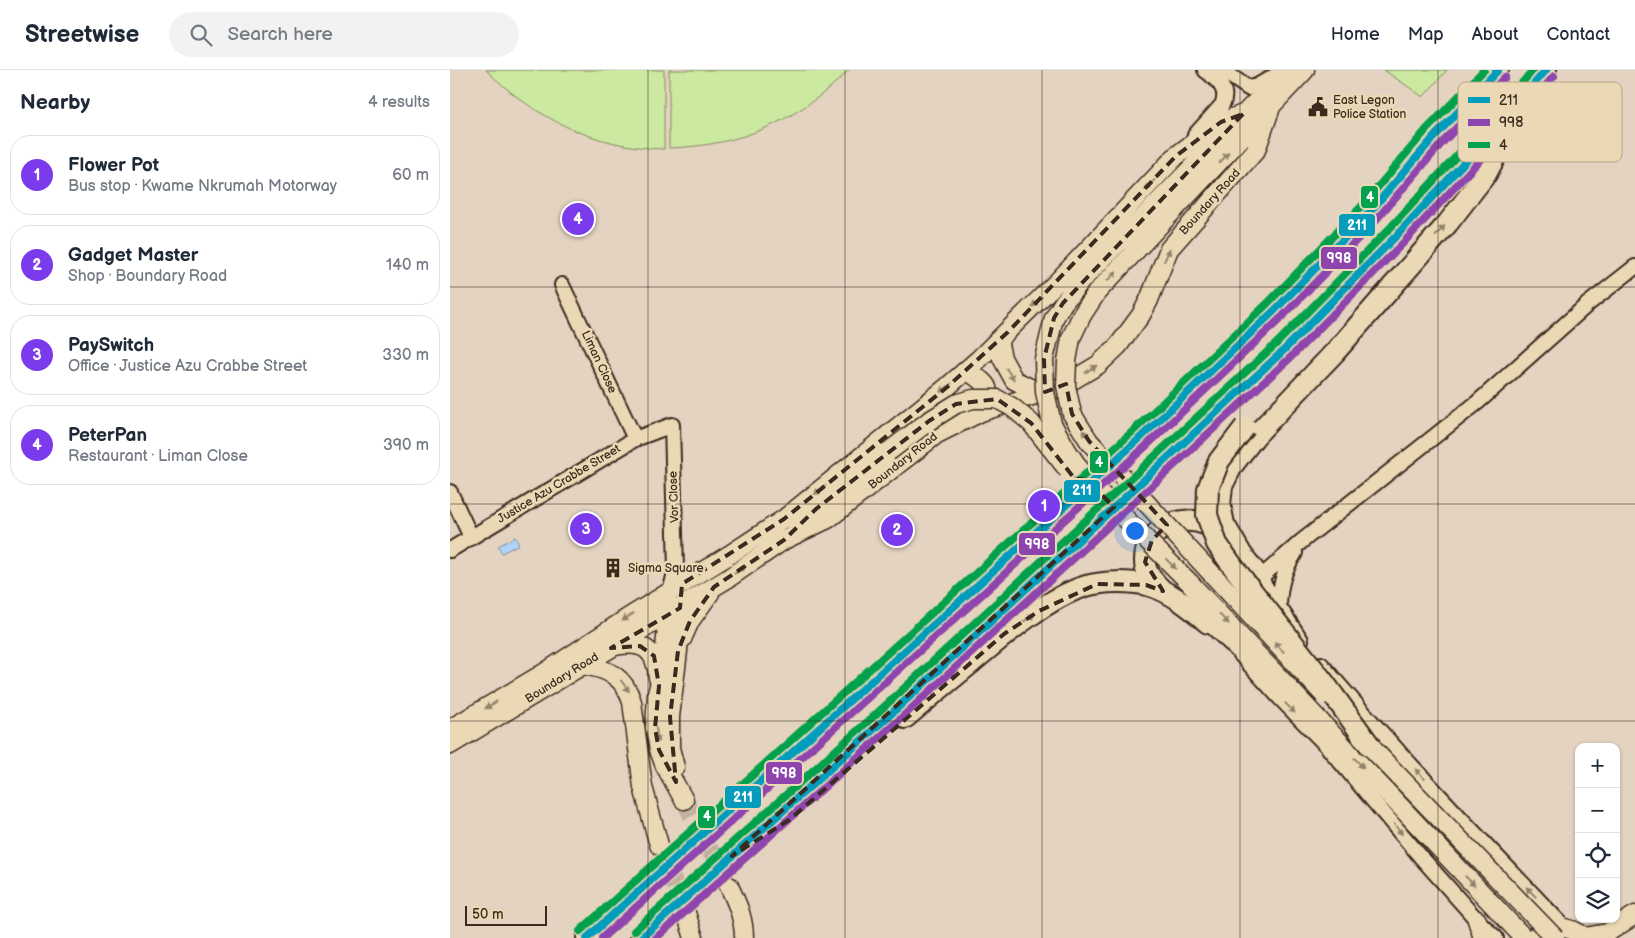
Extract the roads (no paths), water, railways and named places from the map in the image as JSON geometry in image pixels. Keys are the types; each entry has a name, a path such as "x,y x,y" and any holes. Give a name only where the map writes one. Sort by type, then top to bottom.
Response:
{"highway":[{"path":"1487,82 1498,70"},
{"path":"587,938 1138,440 1253,331 1318,267 1362,220 1458,112"},
{"path":"640,938 899,706 1282,351 1398,234 1464,162"},
{"path":"1260,578 1242,555 1224,524 1220,505 1222,486 1232,466 1256,435 1336,352 1448,223 1486,174 1493,162"},
{"path":"1371,747 1217,544 1207,515 1208,489 1219,461 1244,427 1319,350 1409,268"},
{"path":"1163,591 1148,573 1145,562 1152,540 1161,529 1174,522 1187,520 1206,524 1242,555"},
{"path":"732,856 750,847 789,820 1004,634 1067,595 1097,584 1146,585 1163,591 1189,607 1208,623"}],"main road":[{"name":"Boundary Road","path":"1087,480 1052,424 1045,392 1044,358 1054,318 1063,303 1081,281 1286,70"},
{"name":"Boundary Road","path":"1305,70 1097,292 1082,314 1071,338 1067,361 1066,386 1072,414 1089,441 1371,747 1560,933"},
{"name":"Boundary Road","path":"450,745 714,587 768,553 784,540 828,518 937,434 981,412 1061,387 1098,365 1118,346 1141,315 1149,300 1169,249 1256,150 1272,107"},
{"name":"Boundary Road","path":"450,730 544,673 676,581 784,520 966,370 1058,281 1176,156 1221,122 1243,114"},
{"path":"998,340 1002,358 1014,380 1040,393"},
{"path":"966,370 983,381 988,390 989,395 981,412"},
{"path":"784,540 816,510 888,452 929,421 956,404 973,399 997,399 1012,407 1031,422 1074,478 1087,480 1190,583 1524,938"},
{"path":"676,581 674,611 659,686 655,728 659,750 665,766 676,782 684,800"},
{"path":"678,651 690,621 714,587"},
{"path":"674,611 678,651 670,717 670,748 675,766 676,782"},
{"path":"610,648 632,645 648,649 654,656 659,686"},
{"path":"583,664 612,673 629,690 643,787 659,845"},
{"path":"729,886 740,910 744,925 744,938"},
{"path":"686,913 694,938"},
{"path":"1533,938 1544,930 1554,927 1560,933 1579,933 1585,938 1607,933 1635,915"},
{"path":"1477,920 1483,938"}],"street":[{"path":"1176,156 1222,105 1225,99 1225,90 1217,79 1205,70"},
{"path":"1222,70 1248,88 1257,86 1286,70"},
{"path":"1560,933 1477,836 1351,699 1302,642 1260,578 1302,541 1431,441 1478,402 1588,304 1635,267"},
{"name":"Liman Close","path":"562,285 635,439"},
{"name":"Justice Azu Crabbe Street","path":"450,550 635,439 672,425"},
{"name":"Vor Close","path":"672,425 676,581"},
{"path":"450,492 471,537"},
{"path":"1279,605 1280,585 1285,568 1302,541"},
{"path":"1208,623 1232,645 1326,745 1420,856 1477,920 1496,938"}],"water":[{"path":"515,537 519,544 502,553 498,546"}],"tunnel":[{"path":"684,800 729,886"},
{"path":"659,845 686,913"}],"place":[{"name":"East Legon Police Station","path":"1318,107"},
{"name":"PeterPan","path":"578,219"},
{"name":"Flower Pot","path":"1044,506"},
{"name":"PaySwitch","path":"586,529"},
{"name":"Gadget Master","path":"897,530"},
{"name":"Sigma Square","path":"613,568"}]}
